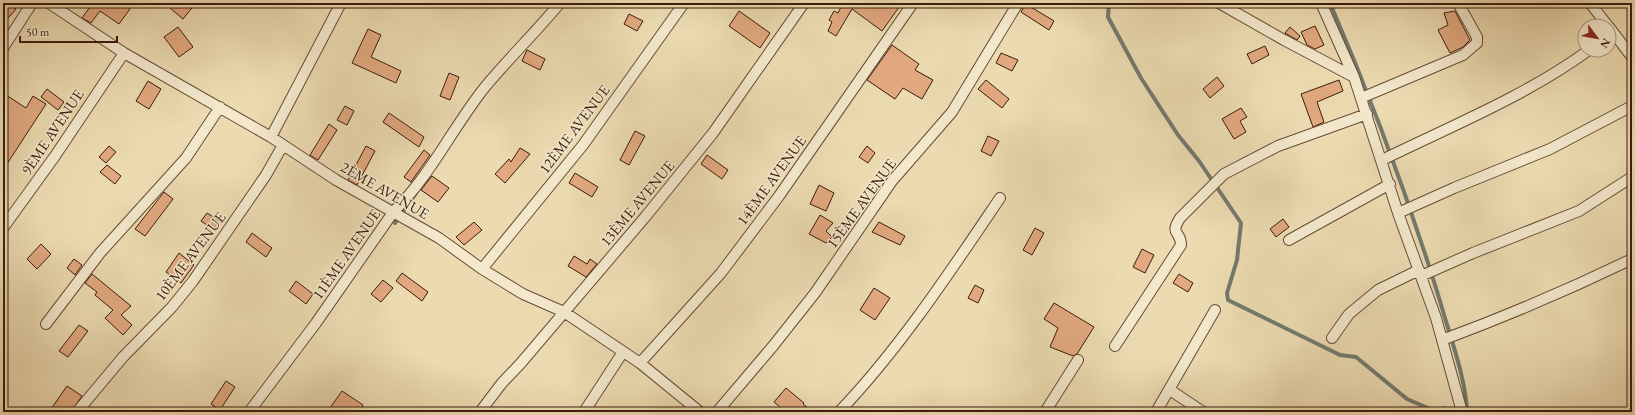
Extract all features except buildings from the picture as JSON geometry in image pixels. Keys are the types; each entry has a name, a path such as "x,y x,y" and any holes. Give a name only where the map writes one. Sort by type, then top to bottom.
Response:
{"street":[{"path":"3,48 32,3"},
{"name":"2ÈME AVENUE","path":"49,3 124,53 271,137 336,180 394,211 439,238 482,269 523,294 564,312 640,363 698,411"},
{"path":"271,137 341,3"},
{"name":"11ÈME AVENUE","path":"250,412 316,323 394,211 406,200 438,156 485,87 560,3"},
{"name":"12ÈME AVENUE","path":"482,269 583,146 684,3"},
{"name":"13ÈME AVENUE","path":"480,412 502,383 521,363 646,216 713,133 804,3"},
{"name":"14ÈME AVENUE","path":"640,363 721,273 779,196 913,3"},
{"name":"15ÈME AVENUE","path":"717,412 773,346 815,293 892,181 952,112 1018,3"},
{"path":"1219,3 1284,40 1354,76"},
{"path":"1321,3 1354,76 1390,184 1398,213 1442,340 1462,412"},
{"path":"1361,98 1463,55 1477,43 1477,37 1458,3"},
{"path":"1590,3 1601,18"},
{"path":"1617,39 1632,57"},
{"name":"9ÈME AVENUE","path":"3,228 87,110 124,53"},
{"path":"1382,160 1509,98 1562,70 1578,58"},
{"path":"1398,213 1454,188 1550,149 1632,106"},
{"path":"46,324 100,253 186,158 220,108"},
{"path":"1115,346 1181,245 1180,238 1175,232 1174,227 1180,218 1224,174 1278,146 1366,114"},
{"name":"10ÈME AVENUE","path":"77,412 123,357 172,307 194,281 266,175 283,145"},
{"path":"1332,338 1349,314 1378,290 1579,211 1632,177"},
{"path":"1289,240 1390,184"},
{"path":"839,412 910,326 946,278 1000,198"},
{"path":"1442,340 1493,321 1586,281 1632,259"},
{"path":"1156,412 1215,310"},
{"path":"584,412 623,352"},
{"path":"1045,412 1078,360"},
{"path":"1170,390 1203,412"}],"waterway":[{"path":"1109,3 1108,17 1141,78 1178,135 1199,161 1241,223 1237,260 1227,293 1228,300 1340,355 1356,357 1407,399 1437,412"},
{"path":"1330,3 1361,76 1416,225 1464,385 1467,412"},
{"path":"395,223 416,193"},
{"path":"1439,412 1445,408 1445,412"}]}
